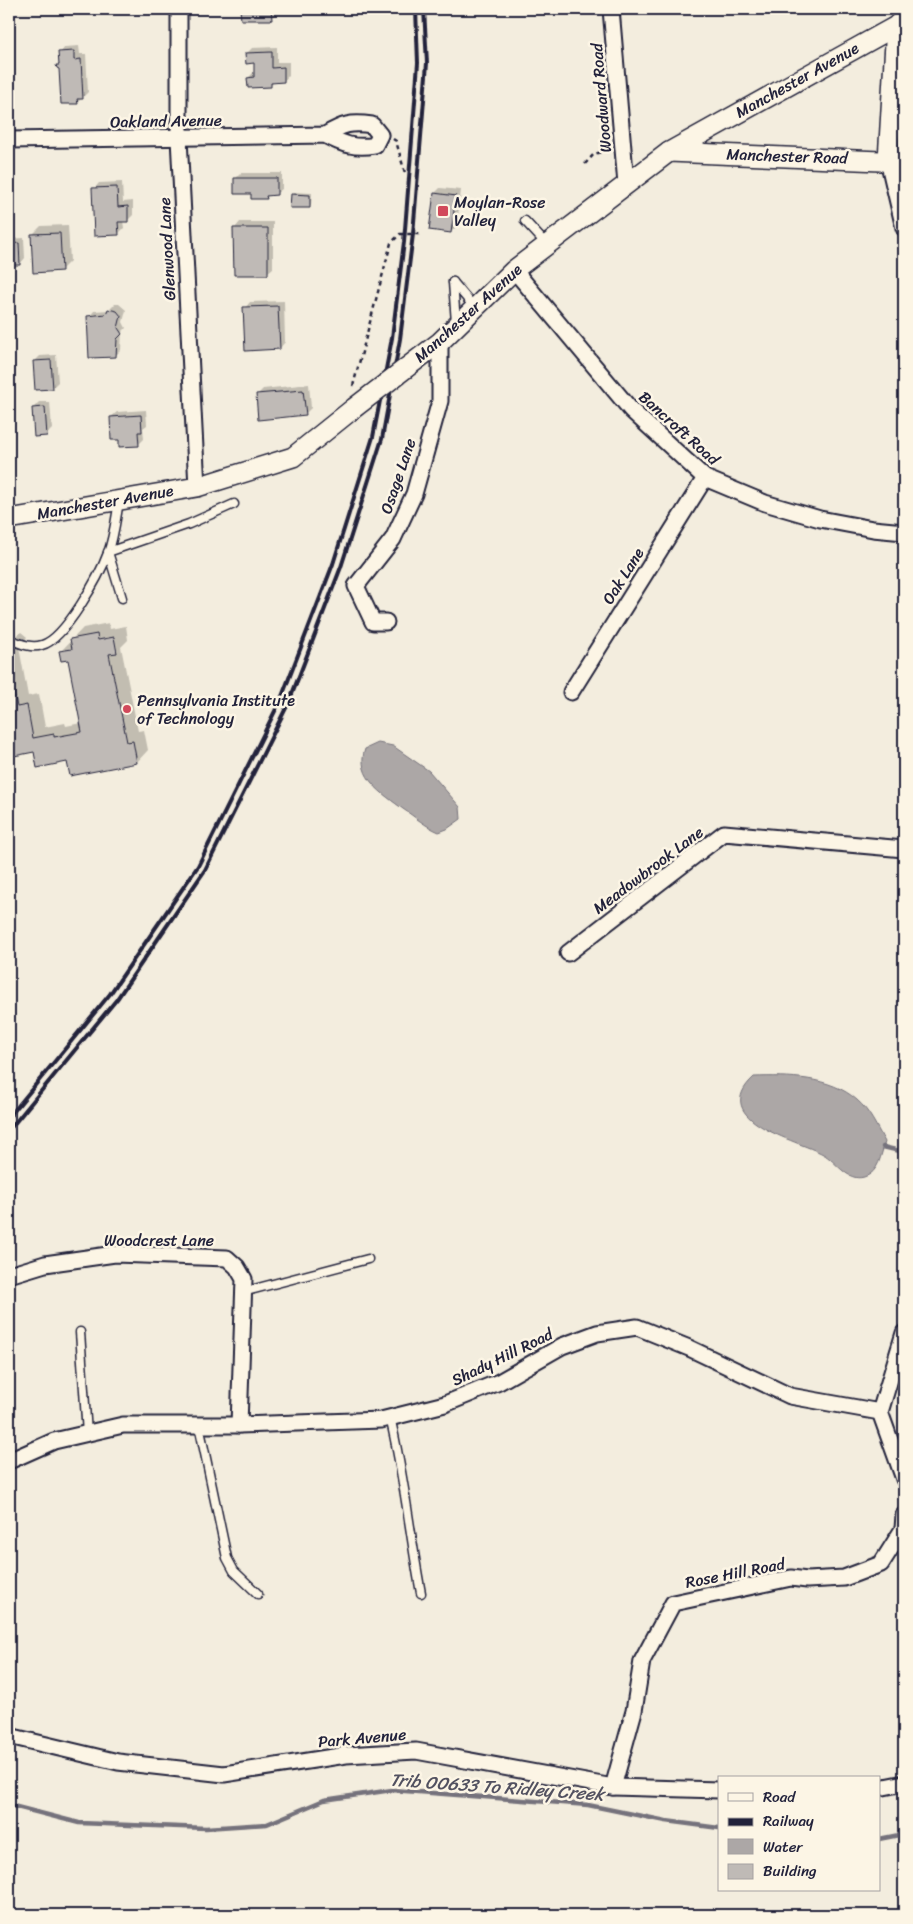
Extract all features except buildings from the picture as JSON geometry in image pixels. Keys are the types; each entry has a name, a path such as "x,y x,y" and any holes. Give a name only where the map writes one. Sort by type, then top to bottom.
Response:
{"street":[{"name":"Glenwood Lane","path":"180,9 179,138 197,487"},
{"name":"Woodward Road","path":"611,9 626,184"},
{"name":"Manchester Avenue","path":"9,519 197,487 293,457 353,401 406,368 440,342 514,270 606,202 626,184 669,152 900,22"},
{"path":"900,22 896,161 904,228"},
{"name":"Oakland Avenue","path":"9,140 325,135 344,144 360,148 375,145 380,135 372,125 358,123 343,124 325,135"},
{"name":"Manchester Road","path":"669,152 896,161"},
{"name":"Bancroft Road","path":"514,270 631,410 705,478 765,504 820,519 873,530 904,532"},
{"name":"Osage Lane","path":"386,622 373,622 356,586 393,539 414,494 440,401 440,342"},
{"name":"Oak Lane","path":"571,692 705,478"},
{"name":"Meadowbrook Lane","path":"568,953 724,834 904,849"},
{"name":"Woodcrest Lane","path":"9,1275 45,1264 115,1254 227,1258 237,1267 244,1279 239,1425"},
{"name":"Shady Hill Road","path":"9,1461 54,1441 123,1425 239,1425 381,1420 445,1404 499,1382 562,1346 588,1336 637,1327 689,1348 790,1396 880,1412"},
{"path":"904,1333 880,1412 904,1479"},
{"name":"Rose Hill Road","path":"613,1787 634,1711 642,1661 673,1603 791,1578 807,1580 844,1578 881,1564 903,1528 904,1515"},
{"name":"Park Avenue","path":"9,1736 118,1762 224,1774 346,1755 416,1751 613,1787 718,1790"},
{"path":"880,1788 904,1783"}],"lane":[{"path":"526,221 547,245"},
{"path":"456,326 453,282 475,308"},
{"path":"9,639 35,646 44,645 56,636 76,613 108,552 119,500"},
{"path":"108,552 190,524 234,504"},
{"path":"108,552 122,598"},
{"path":"243,1292 368,1259"},
{"path":"80,1332 87,1434"},
{"path":"390,1417 400,1457 411,1543 421,1593"},
{"path":"199,1425 227,1558 234,1571 258,1594"}],"path":[{"path":"380,135 388,135 396,141 405,173"},
{"path":"585,164 594,154 623,146"},
{"path":"353,401 355,375 391,243 400,234 420,234"}],"water":[{"path":"378,743 393,746 429,771 460,807 461,819 439,832 420,821 380,791 367,776 363,759 365,749"},
{"path":"754,1077 781,1077 822,1082 846,1092 857,1100 869,1114 885,1142 879,1162 873,1172 858,1178 847,1174 823,1154 777,1135 748,1117 741,1105 742,1092"}],"waterway":[{"path":"883,1147 904,1152"},
{"name":"Trib 00633 To Ridley Creek","path":"9,1805 79,1823 206,1828 267,1824 324,1800 392,1790 588,1805 666,1821 718,1828"},
{"name":"Trib 00633 To Ridley Creek","path":"880,1839 904,1834"}],"railway":[{"path":"9,1117 110,994 198,866 281,699 333,564 373,437 392,338 404,242 418,63 416,9"},
{"path":"9,1130 117,999 205,870 289,702 341,567 382,439 400,339 413,234 427,63 424,9"}],"place":[{"name":"Moylan-Rose Valley","path":"443,211"},
{"name":"Pennsylvania Institute of Technology","path":"127,709"}]}
